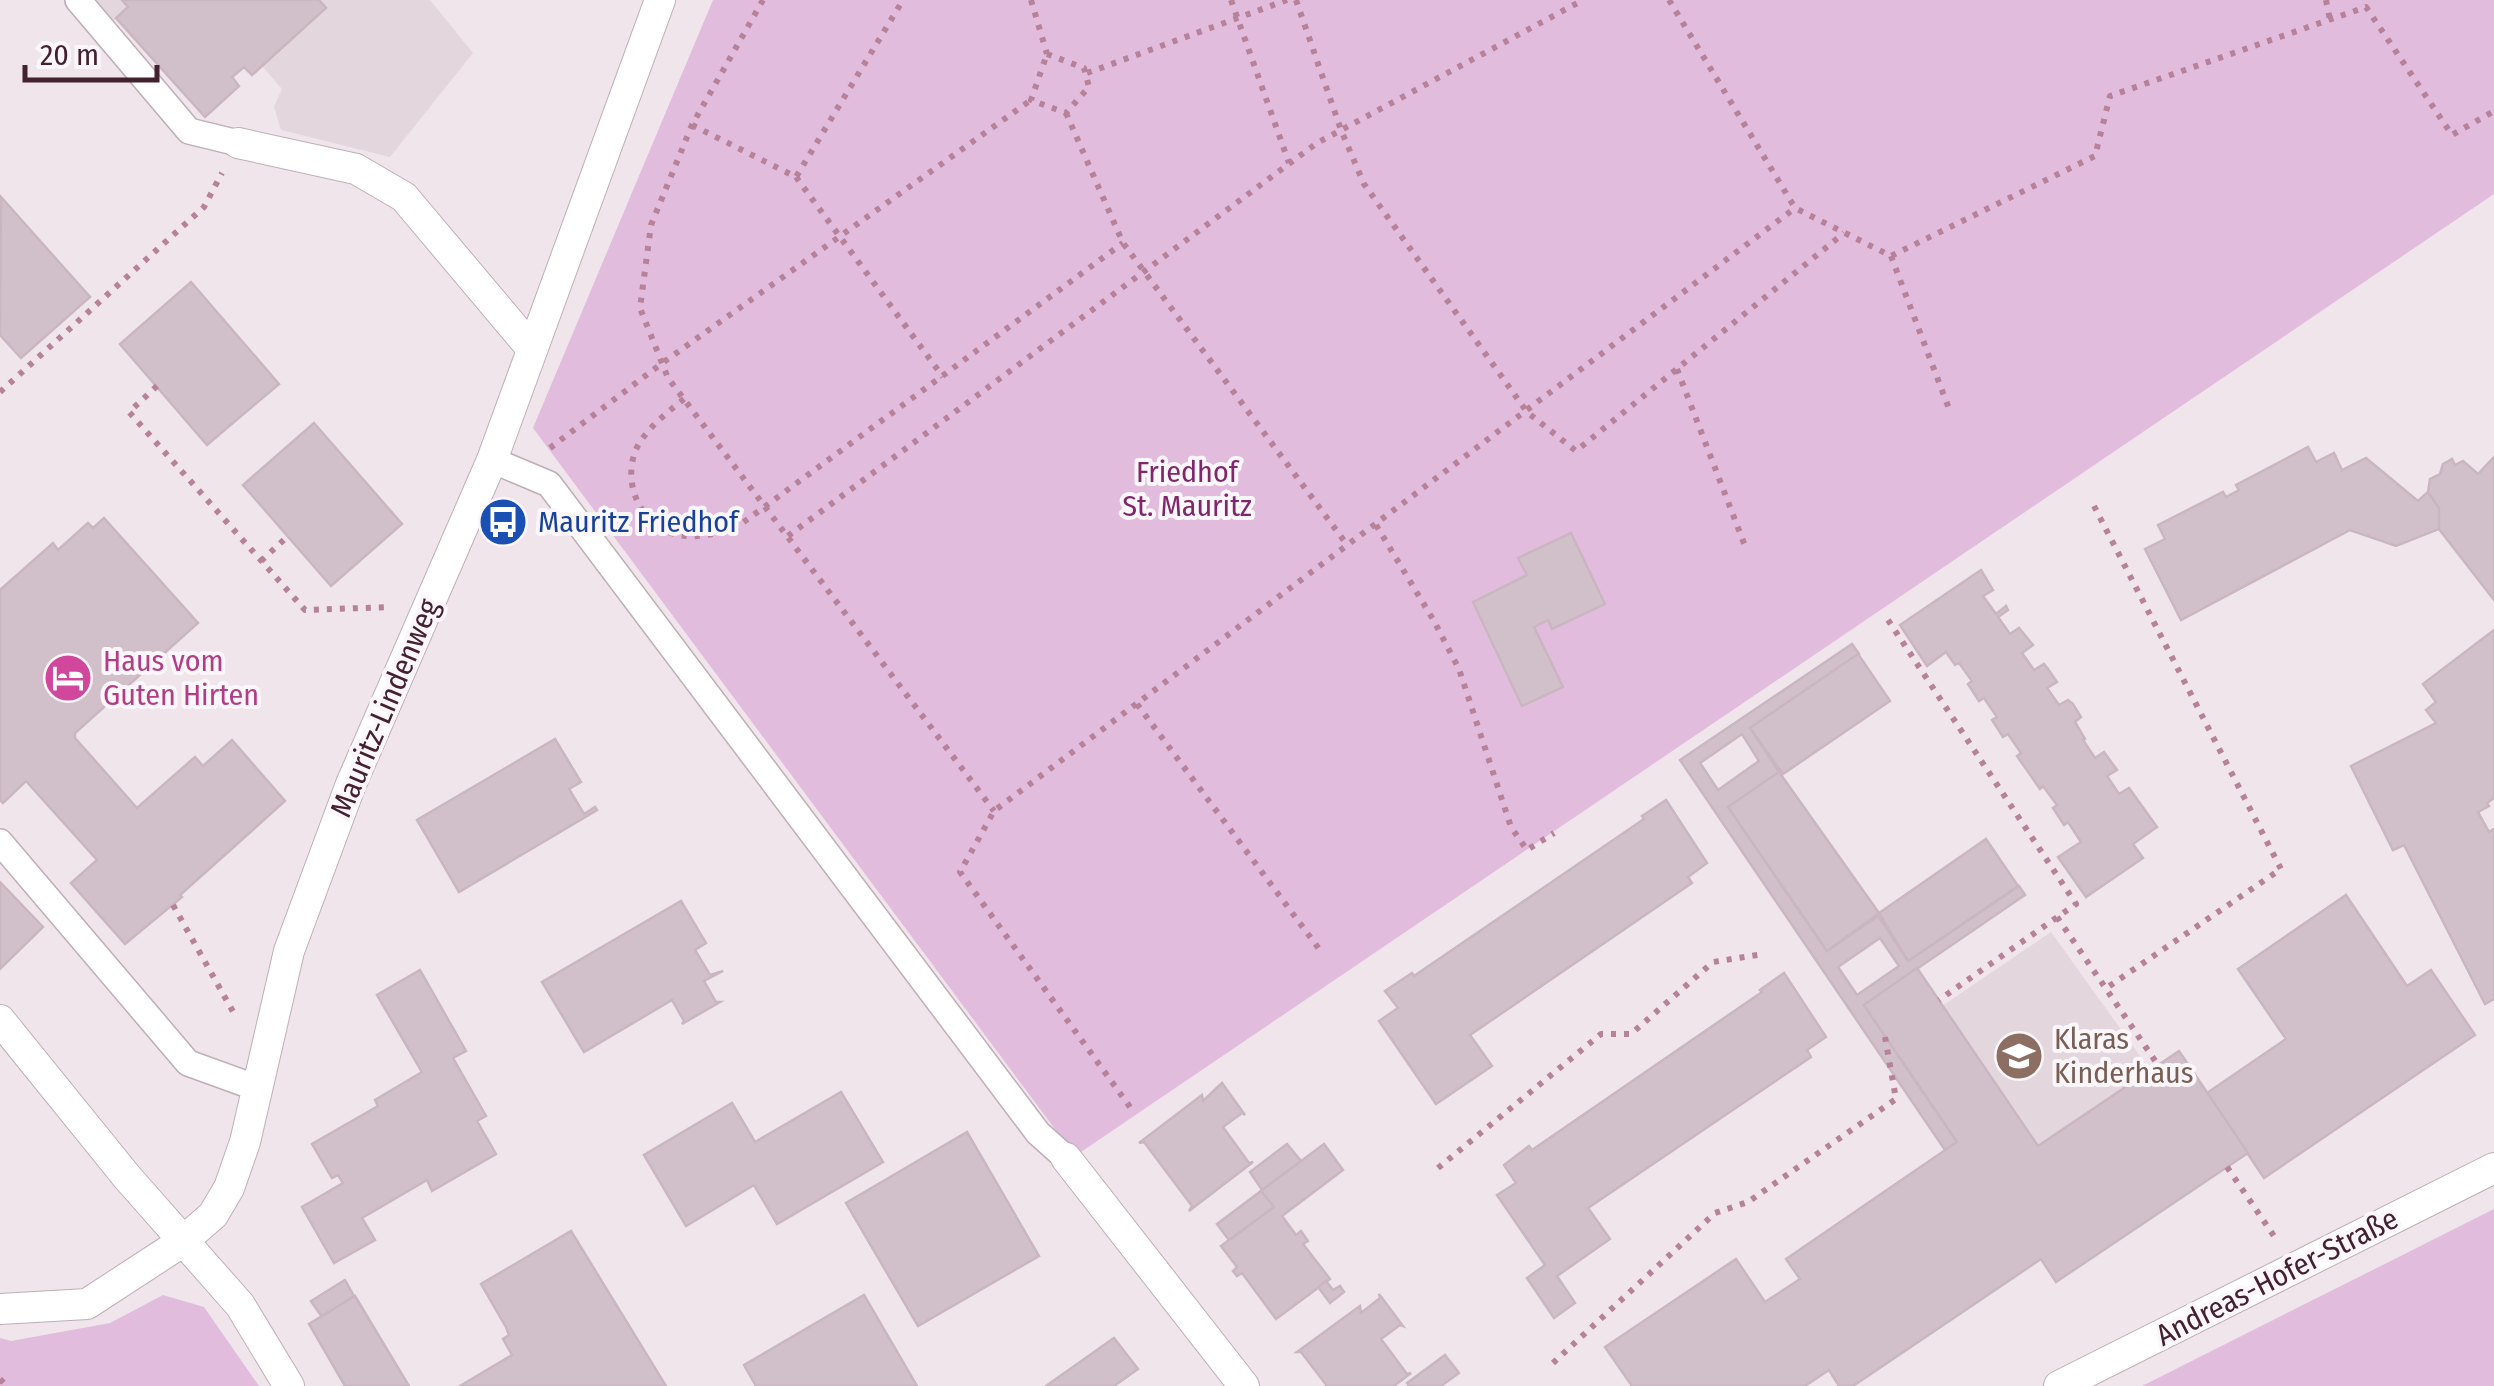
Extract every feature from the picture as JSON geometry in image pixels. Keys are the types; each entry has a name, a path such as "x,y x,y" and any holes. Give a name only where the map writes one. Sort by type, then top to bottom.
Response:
{"street":[{"name":"Mauritz-Lindenweg","path":"0,1310 87,1304 182,1242 213,1214 229,1188 245,1142 288,951 351,784 492,460 660,0"},
{"path":"238,143 356,169 404,197 532,350"},
{"path":"0,1020 182,1242 240,1305 289,1386"},
{"path":"1066,1158 1244,1386"},
{"name":"Andreas-Hofer-Straße","path":"2060,1386 2494,1168"}],"lane":[{"path":"78,0 188,131 238,143"},
{"path":"492,460 549,484 1038,1133 1066,1158"},
{"path":"0,842 188,1063 257,1088"}],"path":[{"path":"762,0 692,125 651,225 640,308 661,364 684,399 994,811"},
{"path":"796,178 903,0"},
{"path":"529,476 538,457 661,364 1031,100 1047,54 1030,0"},
{"path":"1231,0 1289,163"},
{"path":"1087,73 1287,0"},
{"path":"1296,0 1364,184 1527,412 1576,451 1844,233"},
{"path":"788,536 1289,163 1341,130 1584,0"},
{"path":"1669,0 1795,208 1891,256 1951,414"},
{"path":"2326,0 2330,20"},
{"path":"1891,256 2095,156 2110,96 2366,6 2452,135 2494,110"},
{"path":"1047,54 1084,68 1087,73 1089,87 1066,114"},
{"path":"1031,100 1066,114 1123,244 1348,546"},
{"path":"692,125 796,178 943,377"},
{"path":"0,392 204,207 238,143"},
{"path":"1130,1107 960,872 994,811 1795,208"},
{"path":"684,399 639,444 632,468 634,494 648,519 672,533 702,536 733,530 1123,244"},
{"path":"1677,369 1745,546"},
{"path":"157,386 129,412 304,610 428,606"},
{"path":"2094,506 2281,869 2106,989"},
{"path":"1376,525 1459,669 1511,827 1527,850 1554,833"},
{"path":"261,561 288,536"},
{"path":"1888,620 2076,904 1938,1000"},
{"path":"1137,704 1322,952"},
{"path":"173,905 234,1016 270,1032"},
{"path":"2057,917 2158,1065"},
{"path":"1438,1168 1600,1034 1631,1034 1712,962 1764,954"},
{"path":"1553,1362 1714,1212 1748,1202 1896,1099 1885,1037"},
{"path":"2227,1167 2295,1268"},
{"path":"0,1379 7,1386"}],"shaded area":[{"path":"90,0 430,0 473,53 390,157 281,130 274,107 282,89 262,66 252,75 244,67 232,77 239,86 205,117 116,19 110,23"},
{"name":"Klaras Kinderhaus","path":"2051,932 2150,1070 1985,1182 1889,1042"}],"green space":[{"name":"Friedhof St. Mauritz","path":"713,0 2494,0 2494,194 1075,1156 533,428"},
{"path":"2494,1209 2494,1386 2142,1386"},
{"path":"163,1295 204,1307 259,1386 0,1386 0,1338 11,1341 110,1323"}],"building":[{"path":"122,0 319,0 326,8 252,75 244,67 232,77 239,86 205,117 116,18 128,7"},
{"path":"1,197 90,297 21,358 0,335"},
{"path":"191,282 279,384 207,445 120,344"},
{"path":"314,423 402,524 331,586 243,485"},
{"path":"2308,447 2316,462 2334,453 2342,470 2366,458 2418,501 2428,492 2439,508 2439,529 2396,546 2350,530 2181,620 2145,549 2165,539 2158,525 2223,492 2226,497 2239,490 2236,485"},
{"path":"2494,457 2494,600 2439,529 2439,508 2428,492 2430,479 2440,474 2443,464 2452,459 2455,465 2463,461 2478,474"},
{"name":"Haus vom Guten Hirten","path":"104,518 198,623 75,733 75,738 137,808 195,757 203,766 232,740 285,801 125,944 71,883 97,860 26,781 3,803 0,800 0,590 53,543 58,550 88,523 93,528"},
{"path":"1571,533 1605,604 1552,629 1548,620 1534,627 1563,687 1522,706 1473,602 1527,575 1518,558"},
{"path":"1981,570 1993,590 1983,596 1996,614 2006,606 2008,610 1998,617 2010,634 2019,628 2033,645 2022,653 2034,670 2044,664 2048,669 2057,682 2047,688 2059,705 2068,700 2073,704 2081,717 2075,722 2095,758 2104,752 2117,770 2107,776 2119,794 2129,788 2157,827 2133,844 2143,858 2086,897 2058,857 2081,842 2068,822 2064,825 2053,808 2057,805 2043,786 2040,789 2017,756 2021,753 2008,734 2003,737 1992,720 1997,717 1984,698 1979,701 1968,684 1972,681 1959,663 1955,665 1946,652 1927,666 1900,625"},
{"path":"2494,630 2494,798 2478,812 2489,832 2494,829 2494,999 2485,1004 2404,845 2393,850 2351,766 2436,723 2426,710 2436,702 2423,684"},
{"path":"1852,644 1859,654 1750,728 1779,772 1728,807 1827,951 1878,916 1908,961 2019,886 2025,895 1864,1005 1957,1142 1945,1150 1680,760","holes":["1742,734 1759,761 1718,790 1700,763","1880,938 1899,966 1857,995 1838,967"]},
{"path":"1858,654 1890,701 1783,774 1750,728"},
{"path":"555,739 581,782 569,789 584,814 595,807 597,810 459,892 417,820"},
{"path":"1779,772 1879,913 1827,951 1728,807"},
{"path":"1666,800 1707,863 1688,877 1692,883 1470,1035 1492,1066 1436,1104 1379,1021 1398,1008 1385,991 1412,973 1414,976"},
{"path":"1986,839 2018,886 1908,961 1879,913"},
{"path":"0,882 43,927 0,969"},
{"path":"2346,895 2407,986 2431,970 2475,1035 2264,1178 2207,1093 2286,1039 2238,969"},
{"path":"681,901 706,943 695,950 710,975 723,971 704,981 716,1002 720,1002 682,1024 672,1000 584,1052 542,982"},
{"path":"1917,968 2038,1146 2179,1051 2248,1153 2056,1282 2041,1259 1853,1386 1839,1386 1829,1370 1805,1386 1632,1386 1605,1347 1736,1259 1765,1302 1800,1279 1786,1259 1957,1142 1864,1005"},
{"path":"420,970 466,1051 453,1058 486,1116 477,1121 496,1154 432,1191 427,1180 362,1218 375,1240 334,1263 302,1207 343,1183 338,1175 332,1178 312,1144 378,1106 375,1100 422,1072 377,995"},
{"path":"1784,973 1826,1037 1807,1050 1811,1057 1588,1208 1610,1239 1557,1276 1575,1303 1554,1318 1527,1278 1545,1265 1497,1195 1516,1183 1504,1165 1529,1146 1532,1150"},
{"path":"1222,1083 1245,1115 1242,1113 1223,1127 1249,1163 1253,1162 1189,1211 1192,1206 1144,1142 1139,1143 1202,1095 1203,1101"},
{"path":"841,1092 883,1162 777,1224 754,1185 686,1226 644,1155 732,1103 755,1142"},
{"path":"967,1132 1039,1256 918,1326 846,1203"},
{"path":"1287,1144 1301,1161 1262,1190 1250,1172"},
{"path":"1324,1144 1343,1170 1282,1216 1296,1235 1301,1231 1308,1241 1303,1244 1330,1279 1276,1319 1242,1273 1237,1276 1233,1271 1237,1267 1221,1246 1274,1207 1261,1191"},
{"path":"1261,1191 1274,1207 1229,1240 1217,1224"},
{"path":"571,1231 666,1386 460,1386 512,1355 503,1339 509,1335 506,1327 481,1284"},
{"path":"345,1280 354,1296 322,1317 311,1301"},
{"path":"1326,1281 1333,1290 1340,1286 1344,1292 1330,1303 1318,1287"},
{"path":"1379,1294 1403,1326 1381,1339 1407,1374 1411,1373 1394,1386 1327,1386 1297,1352 1360,1306 1361,1313 1380,1298"},
{"path":"864,1295 917,1386 756,1386 744,1365"},
{"path":"355,1296 409,1386 345,1386 309,1324"},
{"path":"1114,1338 1138,1369 1114,1386 1046,1386"},
{"path":"1445,1355 1459,1373 1441,1386 1409,1386 1407,1383"}],"place":[{"name":"Mauritz Friedhof","path":"503,522"},
{"name":"Haus vom Guten Hirten","path":"68,678"},
{"name":"Klaras Kinderhaus","path":"2019,1056"}]}
